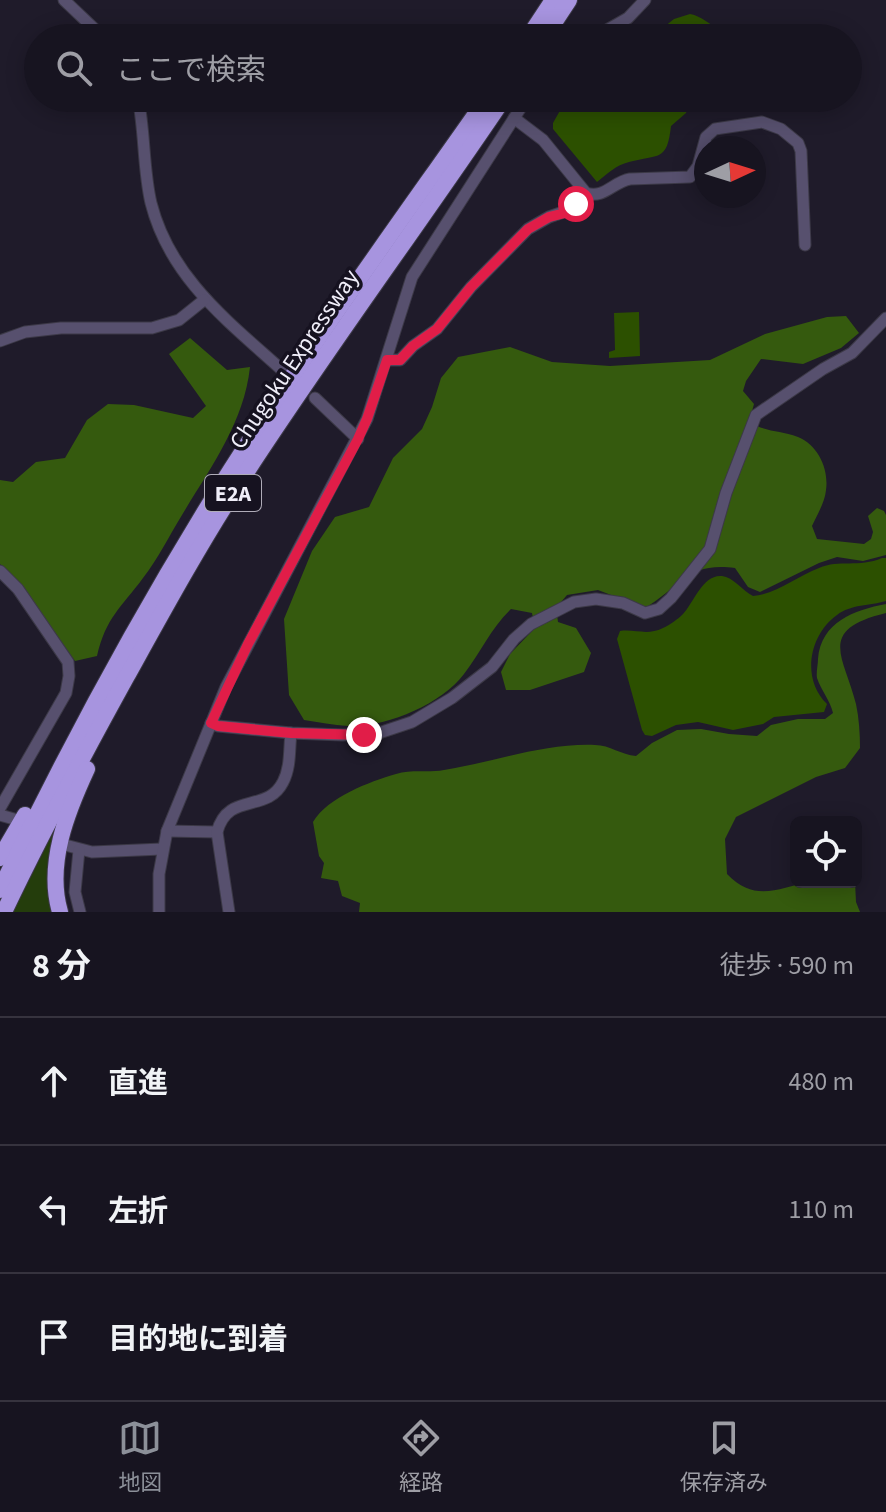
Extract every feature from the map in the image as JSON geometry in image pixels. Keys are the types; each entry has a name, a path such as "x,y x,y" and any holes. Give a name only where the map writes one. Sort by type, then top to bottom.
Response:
{"highway":[{"path":"537,24 553,0"},
{"path":"553,24 569,0"},
{"name":"Chugoku Expressway","path":"0,890 91,710 150,603 229,472 297,368 477,112"},
{"name":"Chugoku Expressway","path":"4,912 71,779 153,630 239,484 494,112"},
{"path":"60,912 54,874 58,849 81,784 153,630"},
{"path":"0,858 74,725 91,710"}],"street":[{"path":"64,0 89,24"},
{"path":"618,24 645,0"},
{"path":"140,112 152,203 179,265 204,300 283,371"},
{"path":"159,912 162,849 211,723 248,644 358,439 387,360 412,277 518,112"},
{"path":"514,118 543,140 586,193 599,196 621,181 630,179 690,177 698,166 706,137 715,129 762,122 781,129 798,143 801,151 805,245"},
{"path":"387,360 400,360 437,329 471,287 528,229 569,210 582,189"},
{"path":"0,341 25,332 61,328 152,328 179,320 204,300"},
{"path":"211,723 291,733 364,735 412,722 452,698 492,667 514,639 531,624 574,602 596,599 623,603 645,613 659,609 680,588 710,549 726,493 756,415 852,353 886,318"},
{"path":"315,398 358,439"},
{"path":"0,808 66,693 69,676 68,662 18,589 2,577"},
{"path":"229,912 217,832 225,814 234,807 262,800 282,786 288,770 291,733"},
{"path":"0,815 14,819"},
{"path":"167,831 217,832"},
{"path":"65,845 79,850 162,849"},
{"path":"79,850 75,892 80,912"}],"shaded area":[{"path":"690,14 711,24 668,24"},
{"path":"559,112 686,112 671,126 664,151 654,157 620,165 597,182 553,129"},
{"path":"639,312 640,356 609,358 609,352 615,350 614,313"},
{"path":"846,316 859,333 841,348 803,364 761,359 743,391 754,404 749,422 798,437 811,446 821,459 826,474 826,490 812,526 817,539 864,544 871,539 873,532 868,516 877,508 886,515 886,555 863,561 837,557 760,592 748,587 735,568 706,569 695,572 645,608 598,590 567,595 556,608 558,622 576,628 591,653 584,672 530,690 506,690 501,672 510,654 535,628 532,613 511,609 464,674 442,695 427,704 395,718 363,726 304,720 289,695 284,619 312,551 335,517 369,507 393,458 422,429 441,378 458,357 510,347 552,362 610,366 710,360 765,334 827,317"},
{"path":"190,338 227,370 250,367 241,407 224,444 159,555 110,622 97,656 75,661 26,592 0,564 0,480 13,482 36,462 65,458 87,420 108,404 134,405 193,418 206,406 169,354"},
{"path":"886,558 886,601 842,611 827,624 815,645 811,670 819,694 827,704 824,712 774,717 763,724 733,730 698,722 676,725 652,736 645,735 617,639 620,631 652,632 668,625 683,614 704,584 715,577 730,579 753,596 762,595 827,565 865,563"},
{"path":"886,604 886,613 850,628 840,647 856,704 860,748 845,768 816,777 736,817 725,839 727,874 737,883 757,891 790,887 855,888 860,912 359,912 360,903 342,896 338,881 321,878 324,863 319,856 313,822 339,798 385,777 444,770 576,745 600,745 636,756 652,743 677,730 701,729 757,736 771,725 798,719 825,719 833,713 817,678 820,646 832,627 862,610"},
{"path":"61,817 55,912 13,912"}],"route":[{"path":"364,735 291,733 211,723 248,644 358,439 387,360 397,362 437,329 460,299 528,229 549,217 565,213 576,204"}]}
